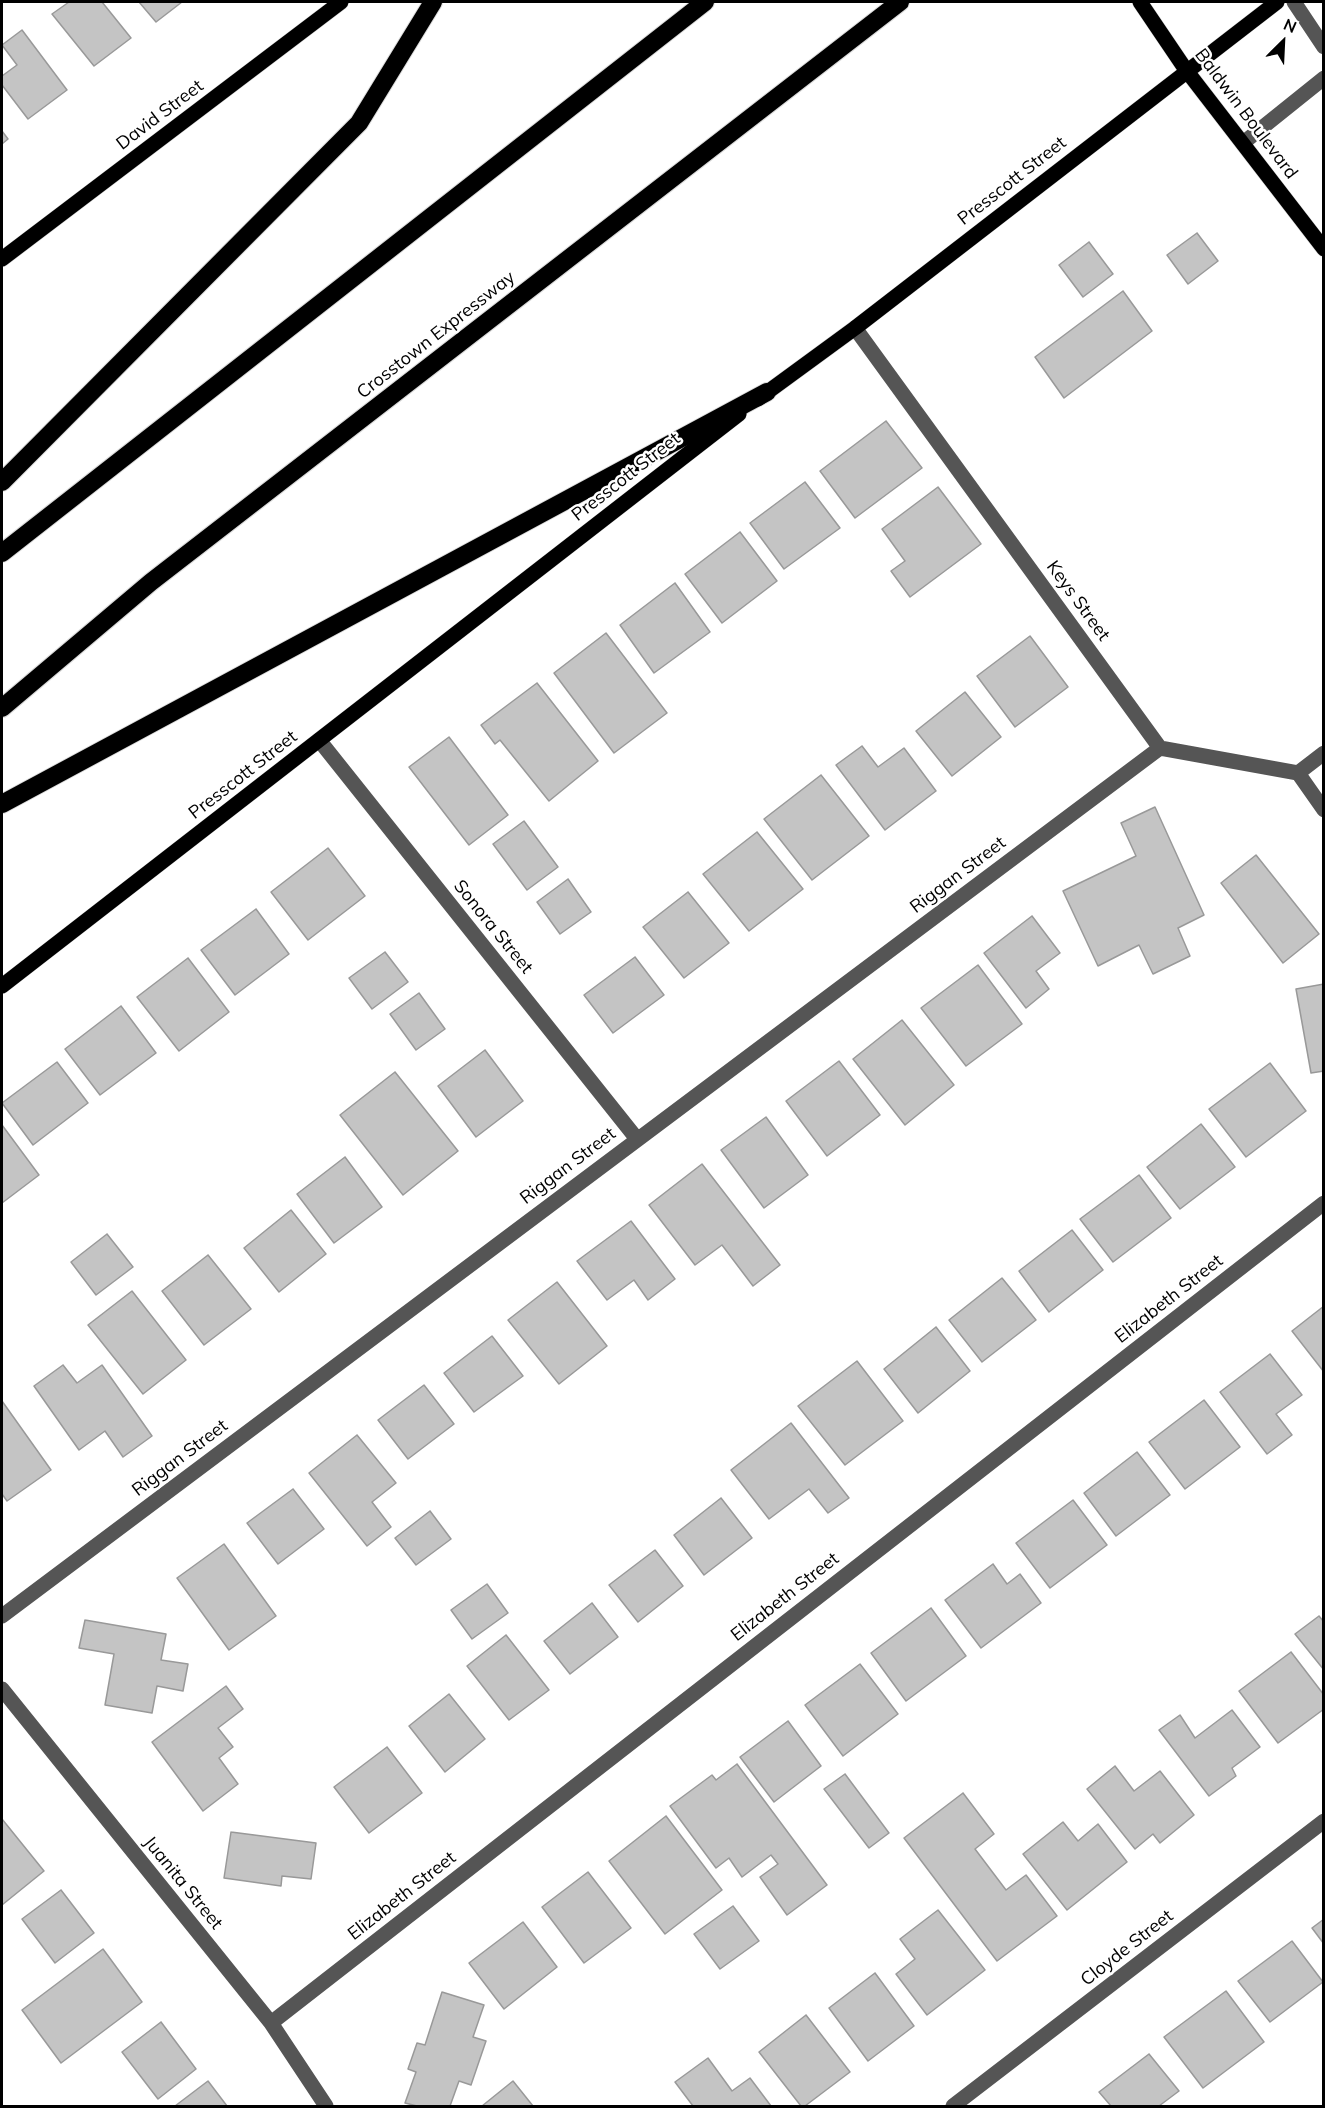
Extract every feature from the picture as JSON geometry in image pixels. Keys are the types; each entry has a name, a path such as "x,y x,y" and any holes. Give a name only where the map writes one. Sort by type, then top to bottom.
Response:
{"highway":[{"path":"2,482 359,123 434,2"},
{"path":"2,553 705,2"},
{"name":"Crosstown Expressway","path":"2,708 151,582 900,2"},
{"path":"2,804 767,392"}],"main road":[{"name":"David Street","path":"2,259 341,2"},
{"name":"Baldwin Boulevard","path":"1140,2 1186,70 1323,249"},
{"name":"Presscott Street","path":"2,986 767,392 855,328 1186,70 1277,2"}],"street":[{"path":"1294,2 1323,46"},
{"path":"1242,143 1323,78"},
{"name":"Keys Street","path":"855,328 1160,748"},
{"name":"Sonora Street","path":"320,741 637,1139"},
{"path":"1160,748 1298,773 1323,810"},
{"name":"Riggan Street","path":"2,1616 1160,748"},
{"path":"1298,773 1323,753"},
{"name":"Elizabeth Street","path":"271,2023 1323,1203"},
{"name":"Juanita Street","path":"2,1689 271,2023 326,2106"},
{"name":"Cloyde Street","path":"953,2106 1323,1821"}],"building":[{"path":"69,2 102,2 131,38 94,66 52,14"},
{"path":"139,2 182,2 156,22"},
{"path":"22,30 67,90 28,119 2,85 2,76 17,65 2,45"},
{"path":"2,131 8,139 2,144"},
{"path":"1197,233 1218,261 1188,284 1167,255"},
{"path":"1089,242 1113,274 1083,297 1059,265"},
{"path":"1123,291 1152,331 1064,398 1035,357"},
{"path":"886,421 922,468 855,518 820,471"},
{"path":"805,482 840,528 784,569 750,523"},
{"path":"938,487 981,544 910,597 891,571 905,561 882,529"},
{"path":"740,532 777,581 722,623 685,574"},
{"path":"675,583 710,632 654,673 620,625"},
{"path":"606,633 667,713 614,753 554,673"},
{"path":"1030,636 1068,687 1015,727 977,676"},
{"path":"537,683 598,761 549,801 500,740 495,744 481,725"},
{"path":"965,692 1001,737 952,776 916,731"},
{"path":"449,737 508,815 469,845 409,767"},
{"path":"862,746 878,767 904,748 936,791 885,830 836,765"},
{"path":"821,775 869,836 812,880 764,819"},
{"path":"1155,807 1204,915 1178,928 1190,956 1153,974 1139,945 1098,966 1063,891 1136,856 1121,823"},
{"path":"524,821 558,867 527,890 493,844"},
{"path":"757,832 803,889 749,931 703,874"},
{"path":"328,848 365,896 308,940 271,892"},
{"path":"1256,855 1319,934 1283,963 1221,883"},
{"path":"568,879 591,912 560,934 537,902"},
{"path":"688,892 729,943 684,978 643,927"},
{"path":"256,909 289,954 235,995 201,950"},
{"path":"1032,916 1060,953 1036,971 1049,989 1026,1008 984,953"},
{"path":"385,952 408,982 372,1009 349,978"},
{"path":"635,957 664,995 613,1033 584,995"},
{"path":"188,958 229,1012 179,1051 137,997"},
{"path":"978,965 1022,1024 966,1066 921,1008"},
{"path":"1324,984 1324,1071 1311,1073 1296,989"},
{"path":"419,993 445,1029 416,1050 390,1014"},
{"path":"121,1006 156,1053 100,1095 65,1049"},
{"path":"902,1020 954,1085 905,1125 853,1059"},
{"path":"485,1050 523,1101 476,1137 438,1086"},
{"path":"839,1061 880,1115 827,1156 786,1101"},
{"path":"57,1062 88,1103 33,1145 2,1103"},
{"path":"1270,1063 1306,1111 1246,1157 1209,1109"},
{"path":"395,1072 458,1151 403,1195 340,1115"},
{"path":"766,1117 808,1175 764,1208 721,1150"},
{"path":"1201,1124 1235,1167 1180,1209 1147,1167"},
{"path":"2,1125 39,1175 2,1203"},
{"path":"345,1157 382,1207 334,1243 297,1194"},
{"path":"702,1164 780,1265 753,1286 722,1245 695,1265 649,1205"},
{"path":"1139,1175 1171,1218 1113,1262 1080,1219"},
{"path":"291,1210 326,1254 279,1292 244,1248"},
{"path":"631,1221 675,1279 648,1300 634,1280 607,1300 577,1261"},
{"path":"1072,1230 1103,1270 1049,1312 1019,1271"},
{"path":"107,1234 133,1267 96,1295 71,1262"},
{"path":"208,1255 251,1309 204,1345 162,1291"},
{"path":"1002,1278 1036,1320 982,1362 949,1320"},
{"path":"557,1282 607,1346 559,1384 508,1320"},
{"path":"132,1291 186,1360 143,1394 88,1325"},
{"path":"1324,1306 1324,1372 1292,1331"},
{"path":"936,1327 970,1371 918,1413 884,1369"},
{"path":"492,1336 523,1376 474,1412 444,1373"},
{"path":"1270,1354 1302,1395 1276,1414 1292,1435 1267,1454 1220,1392"},
{"path":"857,1361 903,1421 845,1465 798,1406"},
{"path":"63,1365 77,1383 102,1365 152,1436 123,1457 105,1431 79,1450 34,1386"},
{"path":"424,1385 454,1424 408,1459 378,1420"},
{"path":"1204,1400 1240,1447 1185,1489 1149,1442"},
{"path":"2,1401 51,1470 7,1501 2,1494"},
{"path":"791,1423 849,1498 828,1513 809,1489 769,1519 731,1470"},
{"path":"357,1435 396,1483 372,1502 391,1527 367,1546 309,1473"},
{"path":"1137,1452 1170,1495 1116,1536 1084,1493"},
{"path":"293,1489 324,1529 278,1564 247,1523"},
{"path":"721,1498 752,1538 704,1575 674,1535"},
{"path":"1073,1500 1107,1545 1050,1588 1016,1543"},
{"path":"430,1511 451,1539 416,1565 395,1538"},
{"path":"224,1544 276,1616 229,1650 177,1578"},
{"path":"655,1550 683,1586 638,1622 609,1585"},
{"path":"993,1564 1007,1584 1020,1574 1041,1603 981,1648 945,1600"},
{"path":"487,1584 508,1613 472,1639 451,1610"},
{"path":"592,1603 618,1637 570,1674 544,1641"},
{"path":"931,1608 966,1656 906,1701 871,1653"},
{"path":"1319,1616 1324,1622 1324,1670 1295,1634"},
{"path":"85,1620 166,1634 161,1660 188,1664 183,1691 157,1686 152,1713 105,1705 114,1654 79,1648"},
{"path":"506,1635 549,1690 509,1720 467,1666"},
{"path":"1291,1652 1324,1695 1324,1709 1278,1743 1239,1691"},
{"path":"860,1664 898,1714 843,1756 805,1705"},
{"path":"226,1686 243,1709 218,1728 233,1747 219,1758 238,1784 203,1811 152,1742"},
{"path":"449,1694 485,1739 445,1772 409,1726"},
{"path":"1232,1710 1260,1747 1232,1768 1236,1776 1209,1796 1159,1730 1180,1715 1195,1738"},
{"path":"788,1721 821,1766 774,1802 740,1757"},
{"path":"387,1747 422,1793 369,1833 334,1787"},
{"path":"737,1764 827,1885 787,1915 760,1877 778,1864 771,1855 742,1877 729,1858 716,1868 670,1806 712,1775 716,1780"},
{"path":"1115,1766 1134,1791 1160,1771 1194,1815 1160,1843 1153,1834 1135,1849 1087,1789"},
{"path":"845,1774 889,1833 869,1848 824,1789"},
{"path":"963,1793 994,1834 975,1849 1006,1890 1026,1875 1057,1916 997,1961 904,1838"},
{"path":"666,1816 722,1890 665,1934 609,1861"},
{"path":"2,1819 44,1871 2,1905"},
{"path":"1063,1822 1078,1841 1098,1824 1127,1862 1067,1910 1023,1854"},
{"path":"231,1832 316,1843 311,1879 282,1876 281,1886 224,1878"},
{"path":"588,1872 631,1928 584,1963 542,1907"},
{"path":"61,1890 94,1933 55,1963 22,1919"},
{"path":"733,1906 759,1941 720,1969 694,1934"},
{"path":"938,1910 985,1970 927,2015 896,1974 915,1959 900,1939"},
{"path":"1324,1919 1324,1944 1312,1928"},
{"path":"523,1922 557,1967 504,2009 469,1963"},
{"path":"1292,1941 1323,1982 1270,2022 1238,1981"},
{"path":"103,1949 142,2002 61,2063 22,2010"},
{"path":"875,1973 914,2026 868,2061 829,2008"},
{"path":"1226,1991 1264,2042 1203,2088 1164,2037"},
{"path":"442,1992 484,2005 473,2037 486,2041 471,2085 459,2081 450,2106 417,2106 405,2103 416,2072 408,2069 417,2043 425,2045"},
{"path":"806,2015 850,2072 805,2106 801,2106 759,2052"},
{"path":"161,2022 196,2069 158,2099 122,2052"},
{"path":"1149,2054 1179,2091 1159,2106 1111,2106 1099,2092"},
{"path":"708,2058 732,2091 750,2078 771,2106 693,2106 675,2082"},
{"path":"208,2081 227,2106 175,2106"},
{"path":"513,2081 533,2106 482,2106"}]}
